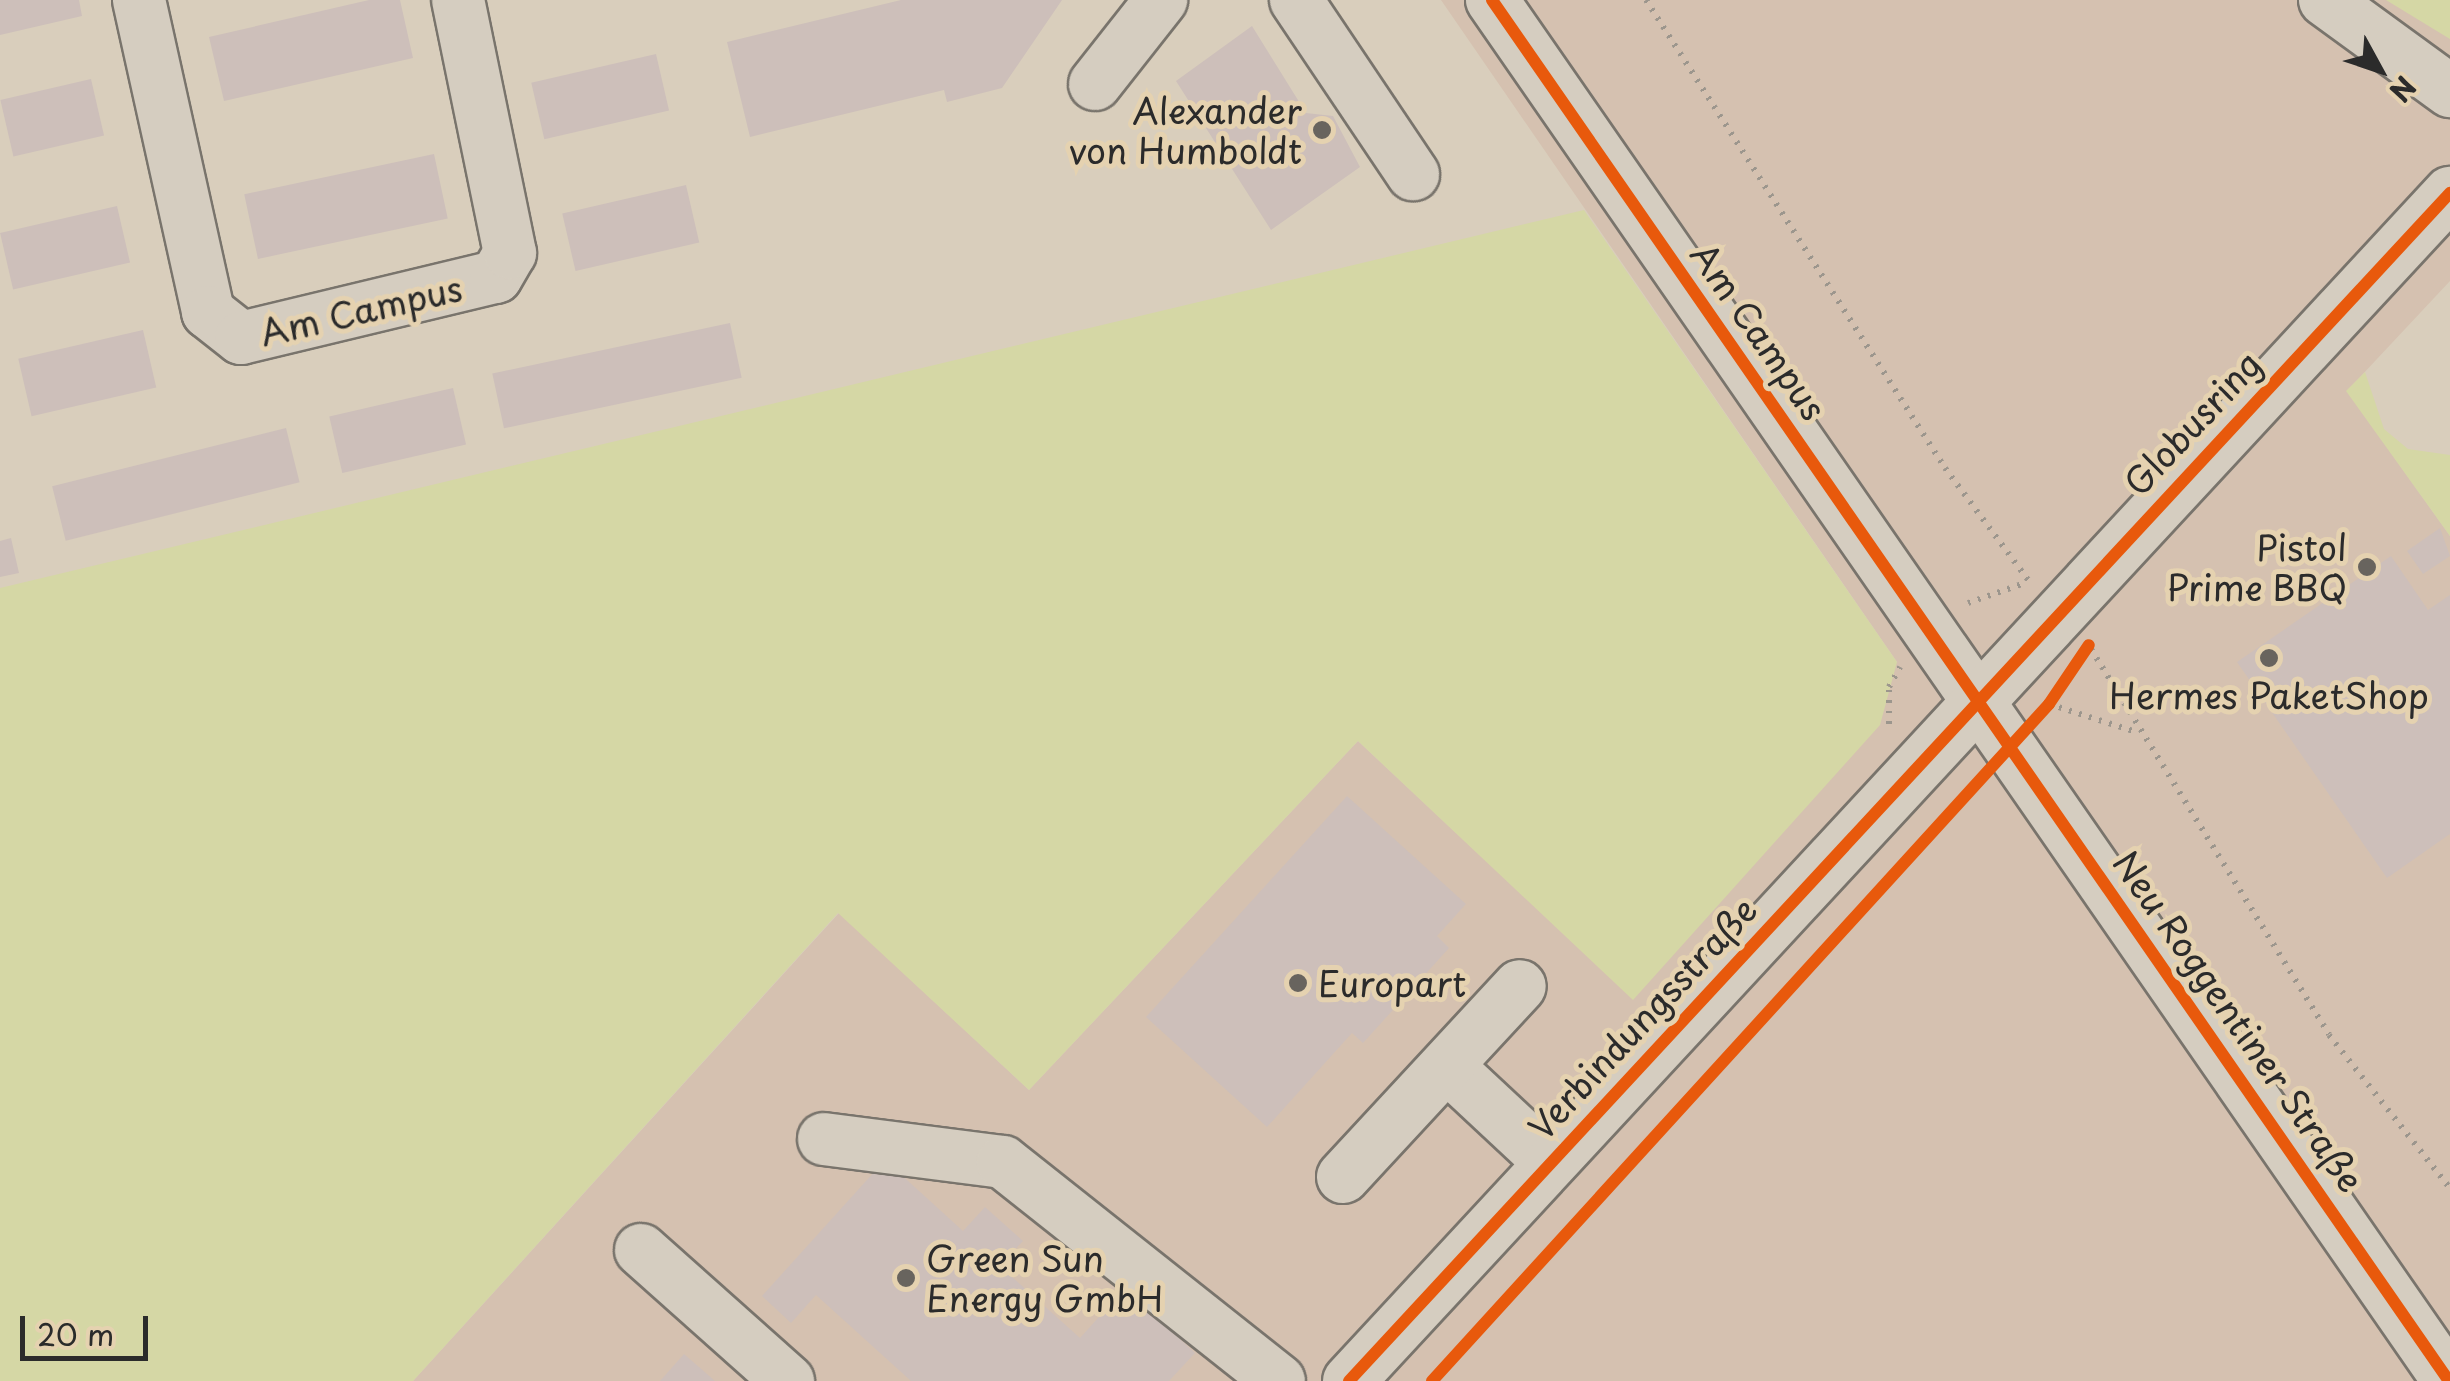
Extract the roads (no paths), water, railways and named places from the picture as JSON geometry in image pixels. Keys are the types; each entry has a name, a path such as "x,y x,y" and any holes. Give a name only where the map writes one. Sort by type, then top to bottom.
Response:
{"street":[{"name":"Am Campus","path":"139,0 208,312 241,338 496,277 510,253 458,0"},
{"path":"1095,84 1162,0"},
{"path":"1296,0 1414,174"},
{"name":"Am Campus","path":"1492,0 1978,695"},
{"path":"2325,0 2450,91"},
{"name":"Globusring","path":"1978,695 2450,193"},
{"name":"Neu Roggentiner Straße","path":"1978,695 2450,1381"},
{"name":"Verbindungsstraße","path":"1349,1381 1978,695"},
{"path":"1343,1177 1520,986"},
{"path":"1447,1066 1550,1162"},
{"path":"824,1138 1003,1162 1278,1381"},
{"path":"641,1250 788,1381"}],"place":[{"name":"Alexander von Humboldt","path":"1322,130"},
{"name":"Pistol Prime BBQ","path":"2367,567"},
{"name":"Hermes PaketShop","path":"2269,658"},
{"name":"Europart","path":"1298,983"},
{"name":"Green Sun Energy GmbH","path":"906,1278"}]}
